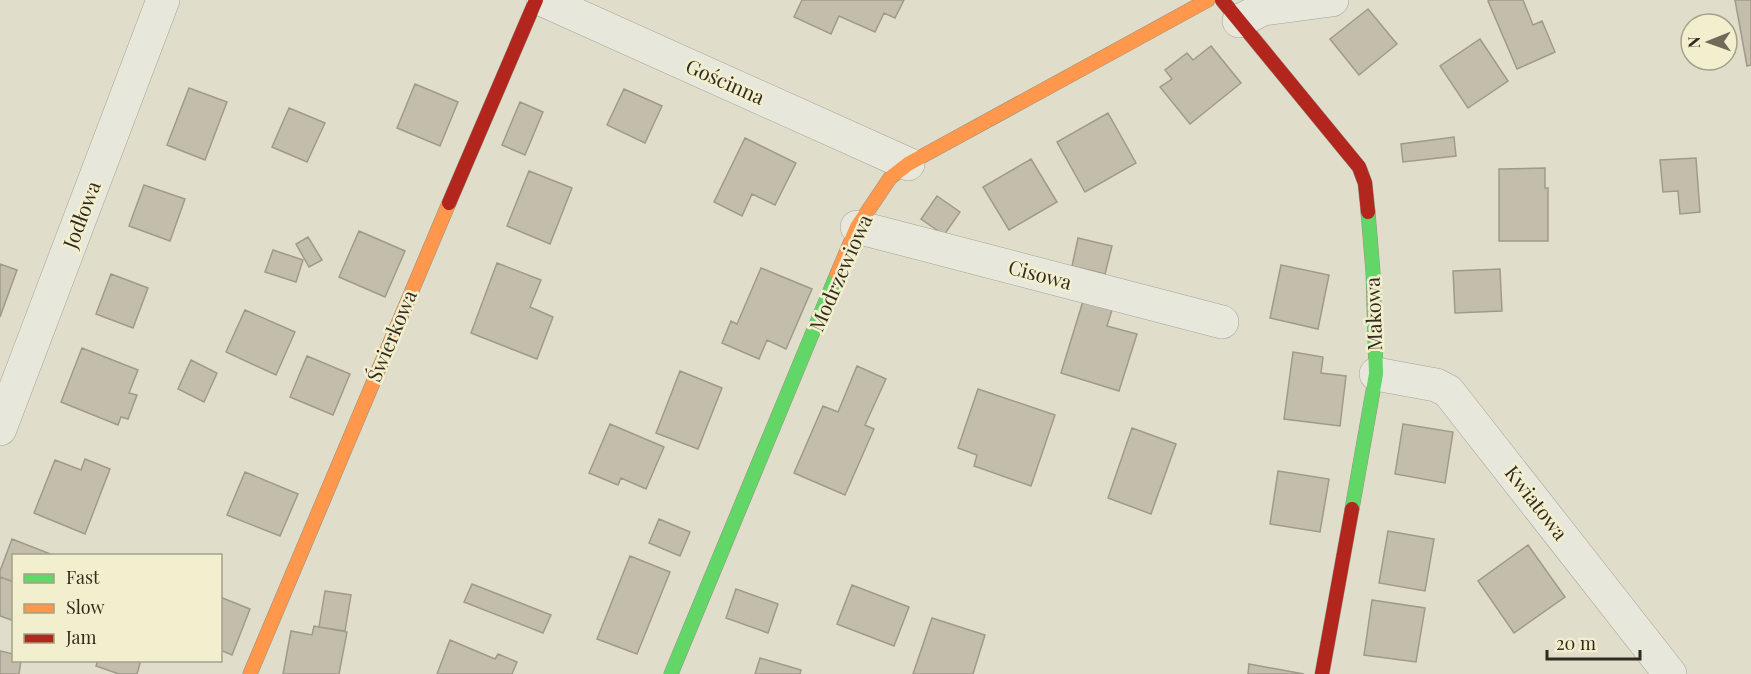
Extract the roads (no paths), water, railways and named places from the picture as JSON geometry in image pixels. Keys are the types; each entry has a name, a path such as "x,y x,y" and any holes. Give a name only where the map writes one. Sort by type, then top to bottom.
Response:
{"street":[{"name":"Jodłowa","path":"0,429 163,0"},
{"name":"Świerkowa","path":"250,674 536,0"},
{"name":"Gościnna","path":"543,0 908,164"},
{"name":"Modrzewiowa","path":"671,674 857,228 890,178 908,164 1208,0"},
{"path":"1230,10 1263,9 1332,0"},
{"name":"Makowa","path":"1230,10 1359,167 1365,183 1373,272 1376,375 1322,674"},
{"name":"Cisowa","path":"857,228 1222,322"},
{"name":"Kwiatowa","path":"1376,375 1436,385 1448,391 1670,674"}]}
